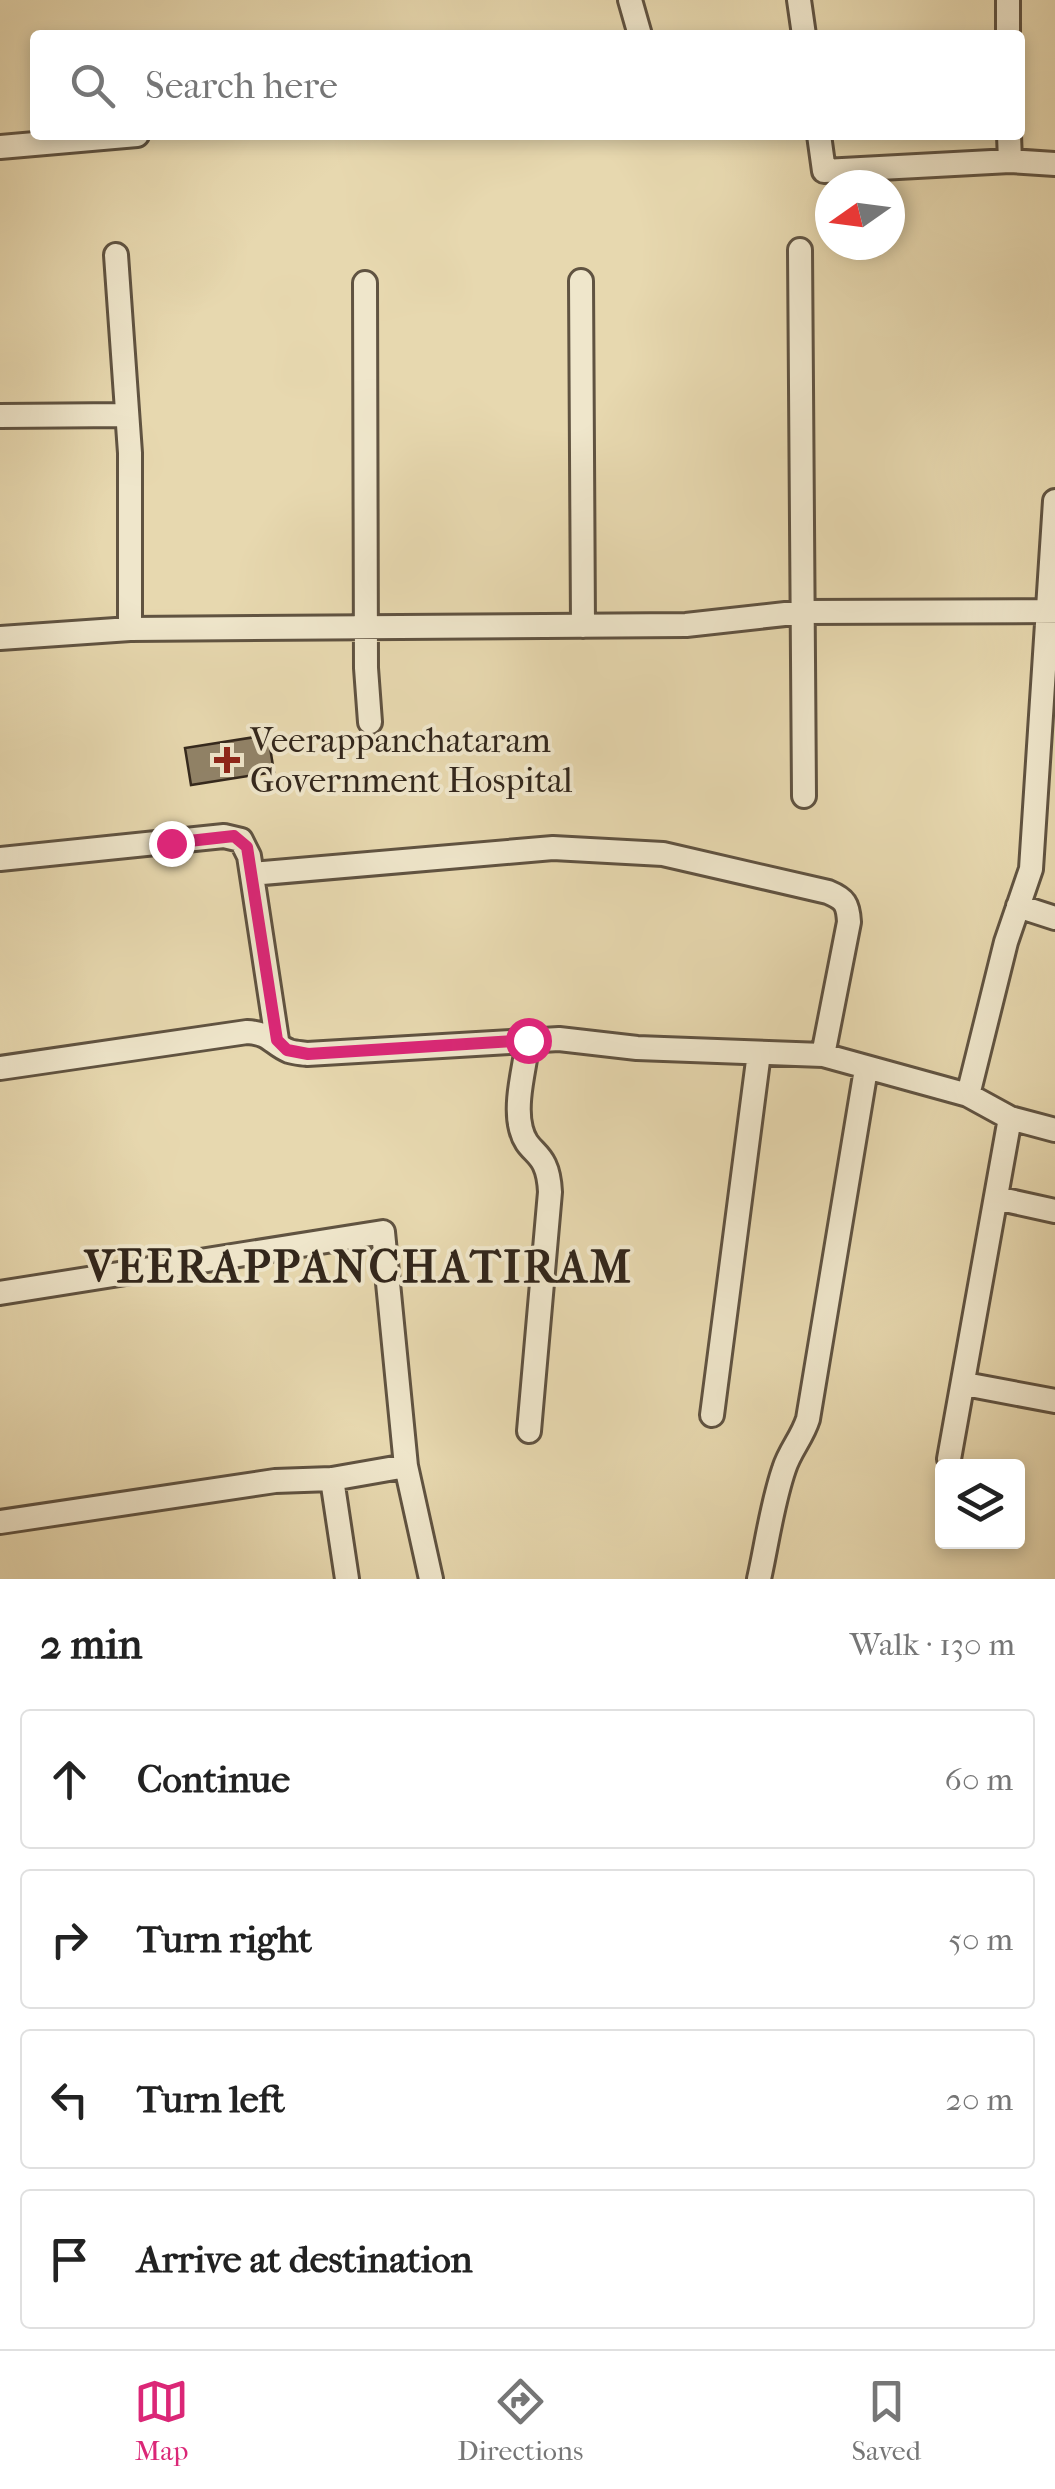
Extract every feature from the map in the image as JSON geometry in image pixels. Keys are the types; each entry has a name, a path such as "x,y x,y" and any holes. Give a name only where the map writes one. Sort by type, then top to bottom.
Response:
{"street":[{"path":"630,0 639,30"},
{"path":"799,0 803,30"},
{"path":"1008,0 1008,30"},
{"path":"0,148 84,140"},
{"path":"820,140 824,171 1010,161 1055,164"},
{"path":"1009,140 1010,161"},
{"path":"800,250 804,796"},
{"path":"116,255 130,453 130,629"},
{"path":"580,281 583,626"},
{"path":"365,283 370,722"},
{"path":"0,416 125,414"},
{"path":"968,1095 1031,870 1052,611 1055,501"},
{"path":"0,638 130,629 686,624 803,612 1052,611"},
{"path":"0,859 234,836 247,847 277,1040"},
{"path":"252,874 552,848 663,854 828,892 842,897 848,905 849,922 823,1055"},
{"path":"1018,906 1055,918"},
{"path":"0,1068 248,1032 261,1033 287,1050 308,1054 559,1038 636,1048 823,1055 968,1095 1010,1118 1055,1130"},
{"path":"528,1040 519,1117 522,1132 549,1170 550,1192 529,1431"},
{"path":"712,1415 759,1053"},
{"path":"759,1579 782,1474 808,1419 866,1069"},
{"path":"949,1459 1010,1118"},
{"path":"996,1198 1055,1211"},
{"path":"0,1293 383,1232 406,1466 431,1579"},
{"path":"964,1384 1055,1401"},
{"path":"0,1522 275,1481 332,1479 406,1466"},
{"path":"332,1479 348,1579"}],"building":[{"path":"268,735 274,772 191,785 185,748"}],"place":[{"name":"Veerappanchataram Government Hospital","path":"227,760"}],"district":[{"name":"VEERAPPANCHATIRAM","path":"359,1266"}],"route":[{"path":"171,843 234,836 247,847 277,1040 287,1050 308,1054 528,1040"}]}
